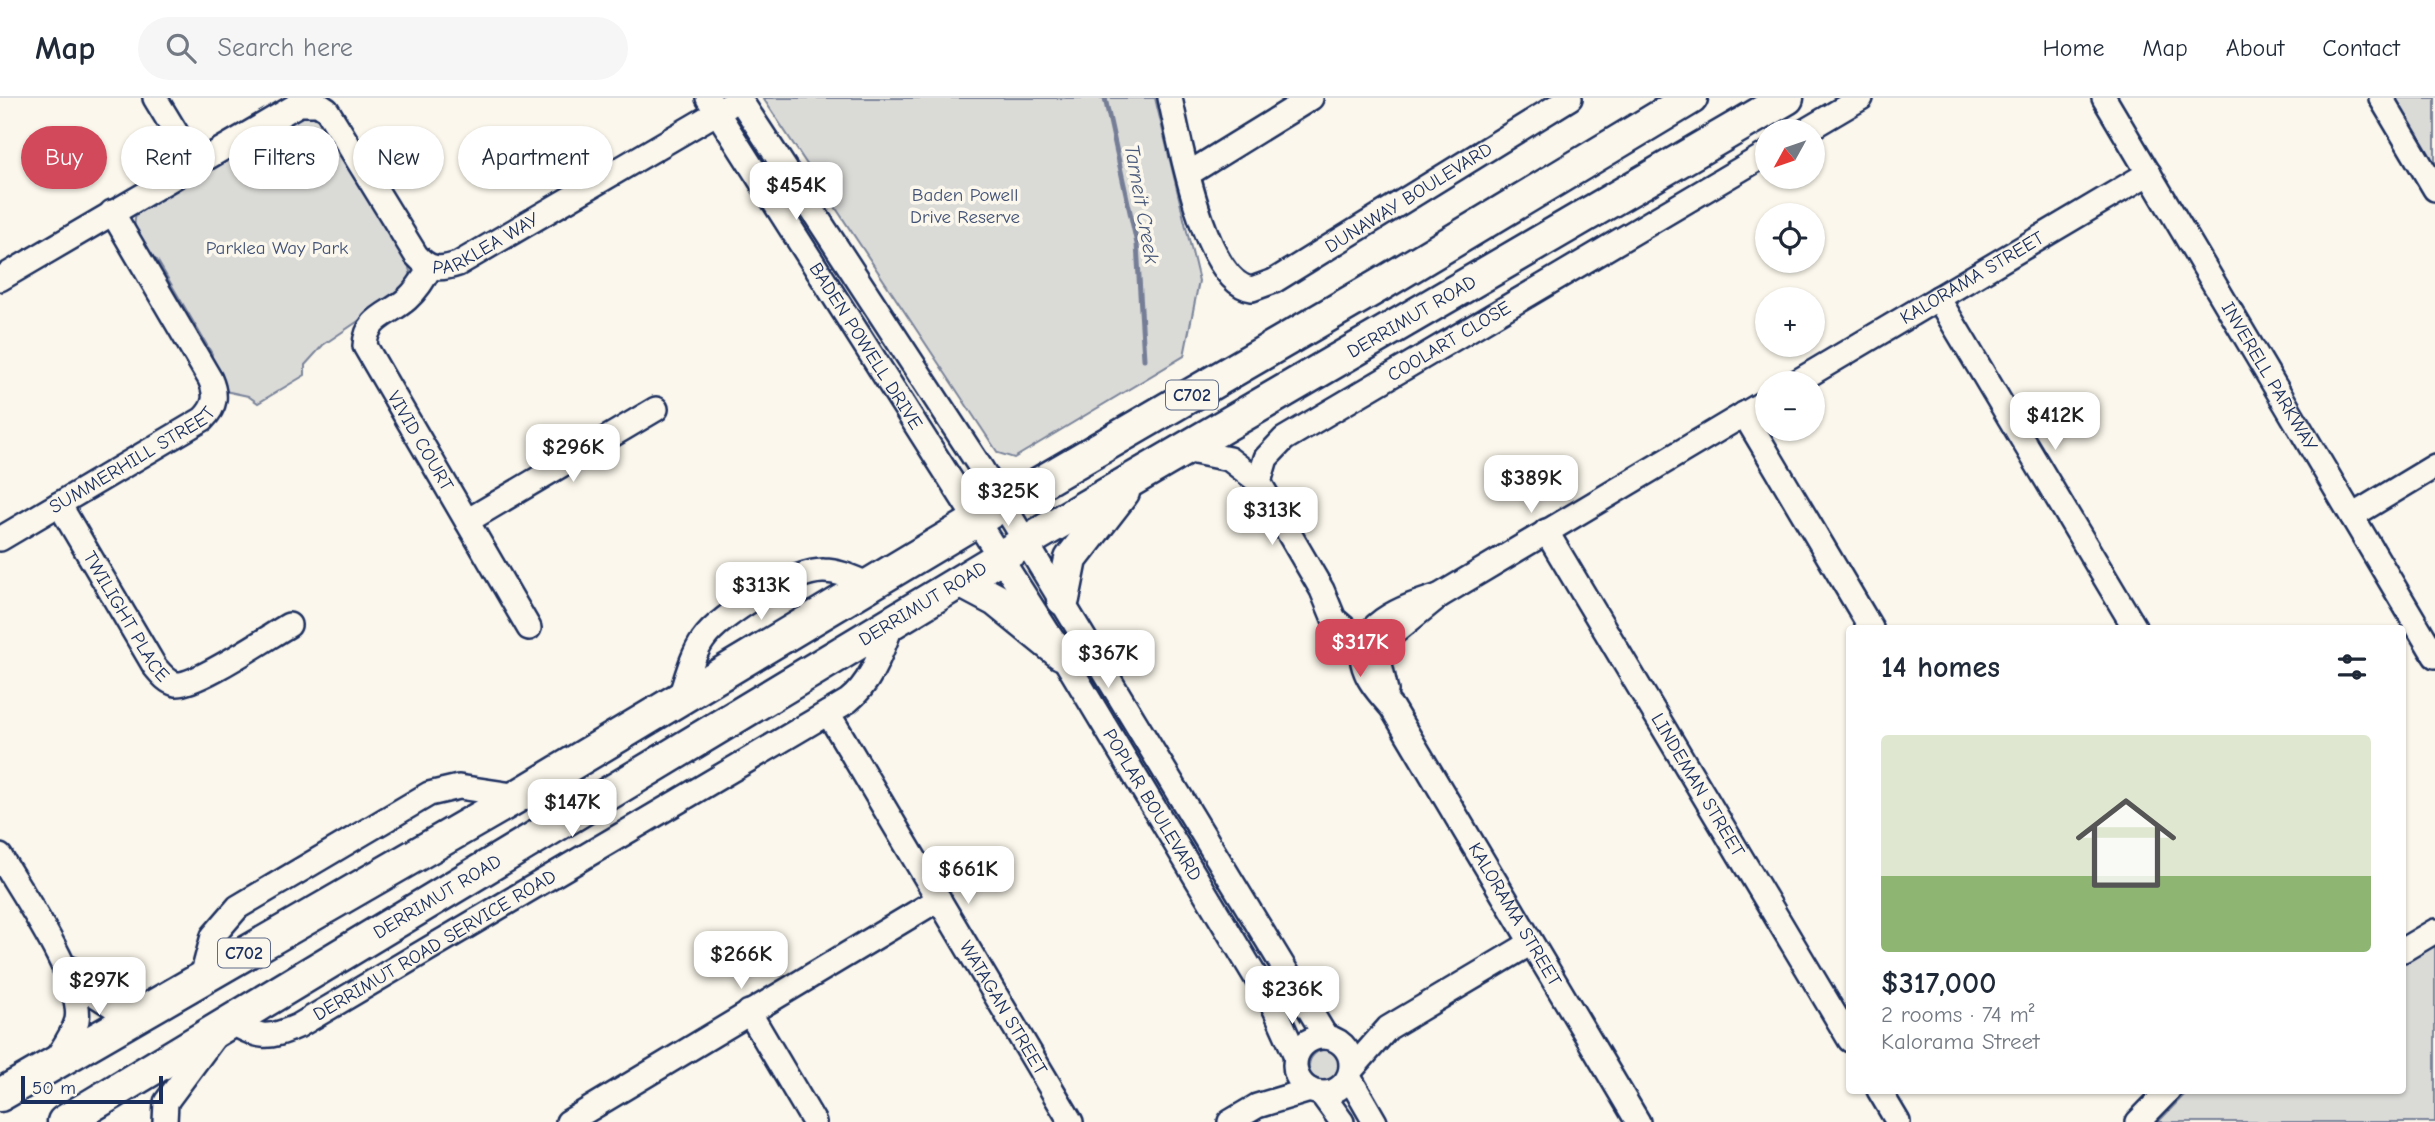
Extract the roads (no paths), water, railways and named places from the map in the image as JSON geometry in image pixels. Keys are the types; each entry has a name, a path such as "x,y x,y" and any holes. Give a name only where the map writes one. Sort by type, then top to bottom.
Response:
{"highway":[{"name":"C702","path":"0,1095 519,796 1004,504 1380,285 1691,98"},
{"name":"DERRIMUT ROAD","path":"83,1118 227,1024 1027,541 1787,98"},
{"path":"1063,599 1071,559 1132,480"},
{"path":"962,582 996,600 1061,653"}],"street":[{"path":"155,98 172,126"},
{"name":"PARKLEA WAY","path":"215,152 286,110 299,104 320,101 338,125 416,255 430,268 445,269 458,264 713,105 740,98"},
{"name":"BADEN POWELL DRIVE","path":"740,98 1027,541"},
{"path":"1170,98 1188,174 1311,98"},
{"name":"DUNAWAY BOULEVARD","path":"1188,174 1205,234 1234,281 1245,288 1259,289 1570,98"},
{"path":"1825,119 1861,98"},
{"name":"INVERELL PARKWAY","path":"2104,98 2435,656"},
{"path":"2381,98 2435,189"},
{"name":"BADEN POWELL DRIVE","path":"713,105 1001,558"},
{"name":"COOLART CLOSE","path":"1259,482 1266,458 1284,439 1755,161"},
{"name":"KALORAMA STREET","path":"1816,371 2149,173"},
{"name":"PARKLEA WAY","path":"0,279 152,189"},
{"name":"SUMMERHILL STREET","path":"0,539 203,419 215,400 210,379 112,212"},
{"name":"VIVID COURT","path":"430,268 418,289 405,302 370,325 365,335 365,346 529,628"},
{"path":"1938,298 2133,625"},
{"path":"1185,450 1228,459 1244,468 1259,482 1322,590 1374,639 1390,634 1439,596 1755,408"},
{"path":"467,521 656,409"},
{"path":"1744,414 1869,625"},
{"path":"2352,516 2435,466"},
{"name":"TWILIGHT PLACE","path":"59,504 155,667 168,681 179,684 196,679 289,625"},
{"name":"LINDEMAN STREET","path":"1546,531 1846,1033"},
{"name":"POPLAR BOULEVARD","path":"1027,541 1332,1039"},
{"name":"POPLAR BOULEVARD","path":"1001,558 1275,1009 1296,1061"},
{"path":"679,700 698,648 712,629 793,577 813,571 834,572 870,585"},
{"name":"DERRIMUT ROAD SERVICE ROAD","path":"227,1024 270,1038 298,1026 828,713 856,694 864,684 875,667 892,624"},
{"name":"KALORAMA STREET","path":"1374,639 1381,677 1392,708 1638,1122"},
{"name":"WATAGAN STREET","path":"828,713 1071,1122"},
{"path":"202,977 213,936 238,907 429,794 459,787 519,796"},
{"path":"0,856 62,961 76,1000 77,1017 73,1031 52,1064"},
{"path":"568,1122 939,900"},
{"path":"2406,948 2435,931"},
{"path":"1230,1122 1256,1106 1296,1061 1308,1041 1388,1028 1531,943"},
{"path":"62,961 91,992 131,1018"},
{"path":"749,1012 814,1122"},
{"path":"165,1122 166,1102 227,1024"},
{"path":"1256,1106 1316,1092 1338,1090 1388,1028"},
{"path":"1332,1039 1349,1052 1351,1073 1375,1122"},
{"path":"1296,1061 1299,1080 1316,1092 1342,1122"},
{"path":"1882,1094 1898,1122"},
{"path":"2138,1122 2160,1094"}],"waterway":[{"name":"Tarneit Creek","path":"1105,98 1137,244 1144,359"}],"park label":[{"name":"Baden Powell Drive Reserve","path":"965,206"},
{"name":"Parklea Way Park","path":"277,248"}]}
